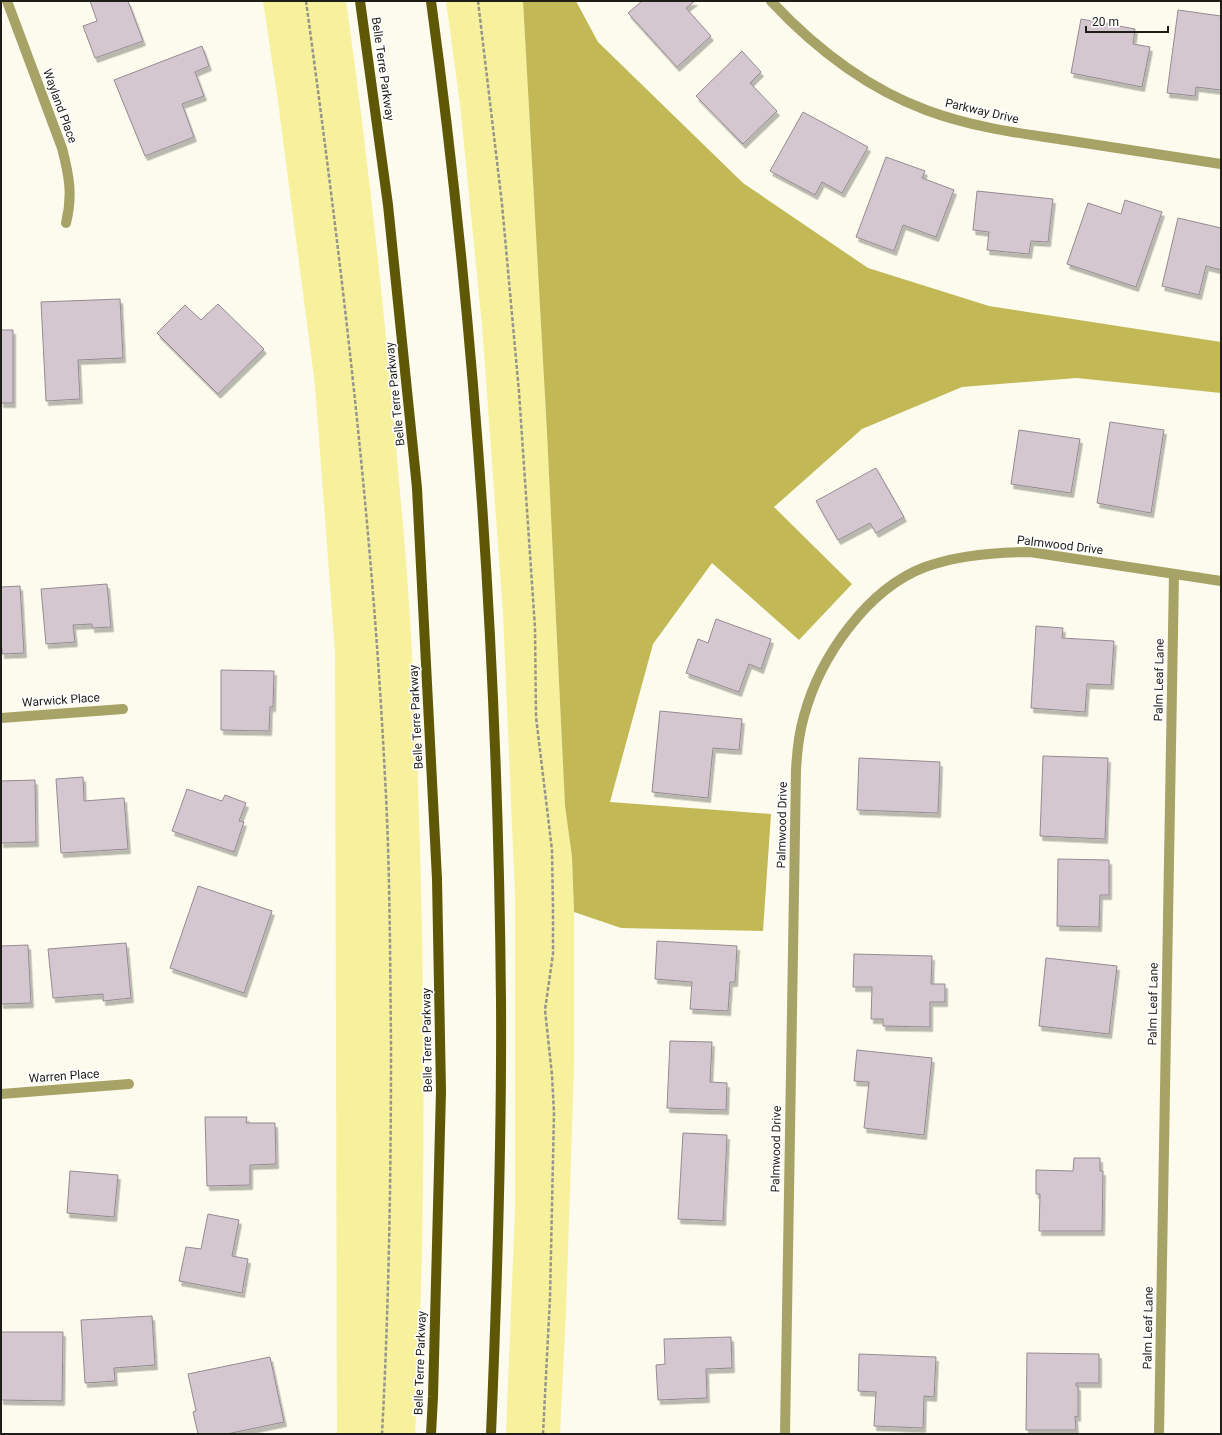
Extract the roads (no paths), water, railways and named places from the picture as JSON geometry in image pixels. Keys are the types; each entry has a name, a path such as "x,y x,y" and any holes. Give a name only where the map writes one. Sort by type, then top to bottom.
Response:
{"main road":[{"name":"Belle Terre Parkway","path":"360,1 388,205 417,488 437,879 441,1091 431,1434"},
{"path":"430,1 452,176 469,343 481,494 492,702 498,855 501,1004 498,1260 492,1434"}],"street":[{"name":"Wayland Place","path":"7,1 66,162 71,193 66,223"},
{"name":"Parkway Drive","path":"771,1 804,33 851,70 902,100 926,110 950,118 1001,130 1221,164"},
{"name":"Palmwood Drive","path":"785,1434 796,770 800,732 804,715 813,692 834,650 856,617 886,589 903,578 925,568 980,554 1030,552 1221,581"},
{"name":"Palm Leaf Lane","path":"1159,1434 1174,574"},
{"name":"Warwick Place","path":"1,718 123,709"},
{"name":"Warren Place","path":"1,1094 129,1084"}]}
